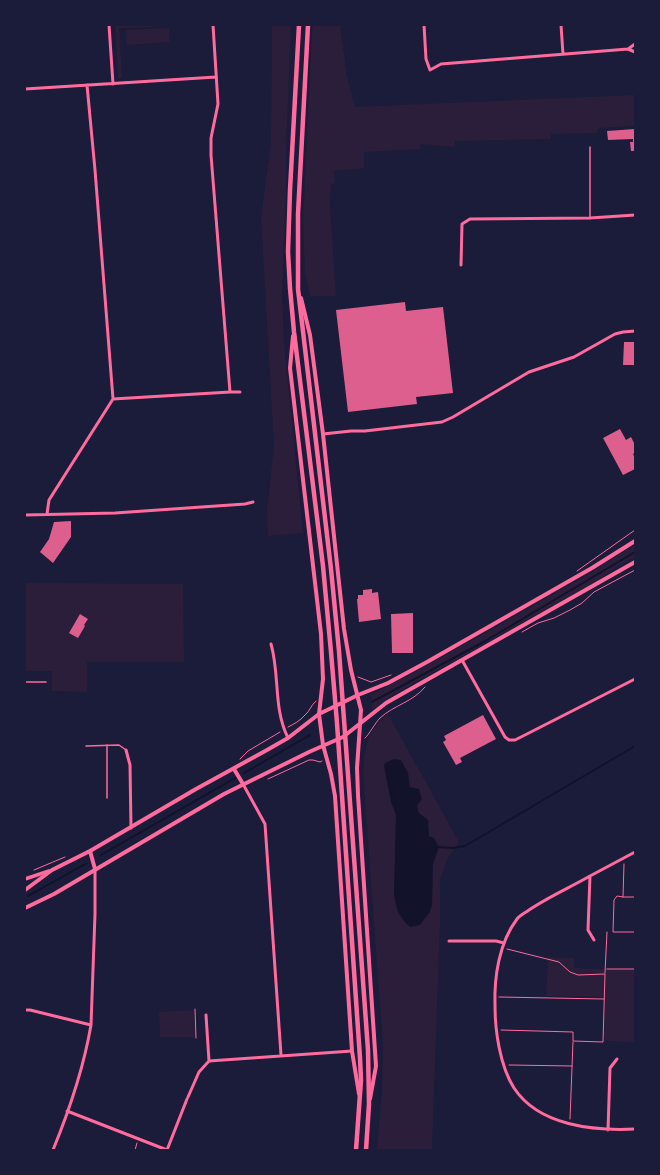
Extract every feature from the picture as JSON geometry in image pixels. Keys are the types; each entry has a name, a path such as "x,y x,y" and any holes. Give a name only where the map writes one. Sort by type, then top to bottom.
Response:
{"main road":[{"path":"299,25 290,184 288,252 294,332 323,566 337,724 360,1048 360,1100 356,1150"},
{"path":"308,25 298,214 298,289 331,565 345,720 368,1050 369,1104 366,1150"},
{"path":"298,289 310,335 323,434 344,629 351,670 361,710 357,768 358,796 376,1066 369,1104"},
{"path":"294,332 290,368 322,641 323,679 319,714 323,745 335,796 352,1051 360,1100"},
{"path":"25,890 52,870 90,851 196,789 288,738 319,714 358,695 388,683 427,662 592,568 635,541"},
{"path":"25,908 54,894 224,794 343,736 386,703 635,562"},
{"path":"234,769 243,784"},
{"path":"90,851 95,869"}],"street":[{"path":"109,25 112,84"},
{"path":"213,25 218,104 211,138 211,154 230,392"},
{"path":"424,25 426,58 430,70 441,64 628,49 635,52"},
{"path":"561,25 563,54"},
{"path":"628,49 635,44"},
{"path":"25,89 216,77"},
{"path":"47,514 49,500 113,399 87,85"},
{"path":"461,265 462,224 470,220 590,218 635,215"},
{"path":"323,434 351,431 365,432 442,422 529,372 574,358 615,334 635,331"},
{"path":"113,399 240,392"},
{"path":"25,515 115,513 245,504 253,502"},
{"path":"271,644 274,655 279,712 288,738"},
{"path":"462,660 505,737 509,740 515,740 635,679"},
{"path":"126,750 130,765 131,828"},
{"path":"243,784 266,824 281,1055"},
{"path":"635,852 538,903 518,917 509,930 502,947 498,964 494,997 497,1030 504,1065 515,1088 527,1101 548,1116 570,1123 590,1128 608,1130 635,1130"},
{"path":"53,1150 82,1065 91,1025 95,869"},
{"path":"25,879 52,870"},
{"path":"590,876 588,930 594,940"},
{"path":"449,941 496,941 504,943"},
{"path":"25,1010 91,1025"},
{"path":"206,1015 209,1061"},
{"path":"67,1111 167,1150 199,1072 209,1061 352,1051"},
{"path":"608,1130 610,1068 617,1059"}],"lane":[{"path":"590,147 590,218"},
{"path":"25,682 46,682"},
{"path":"107,745 107,798"},
{"path":"86,746 119,745 126,750"}],"path":[{"path":"572,574 635,530"},
{"path":"519,634 538,623 554,618 570,610 582,603 594,592 635,570"},
{"path":"367,681 377,681 394,674"},
{"path":"368,736 370,729 382,716 411,700 429,685"},
{"path":"236,762 248,751 297,722 306,715 314,703"},
{"path":"264,780 310,760 316,761"},
{"path":"31,872 71,855"},
{"path":"623,897 624,858"},
{"path":"635,897 617,896 614,900 613,932 635,932"},
{"path":"573,1041 603,1042 608,932"},
{"path":"502,947 558,962 570,972 578,975 605,974"},
{"path":"606,969 635,969"},
{"path":"494,997 604,999"},
{"path":"195,1009 196,1038"},
{"path":"497,1030 573,1032 570,1123"},
{"path":"504,1065 572,1066"},
{"path":"135,1150 139,1139"}],"shaded area":[{"path":"115,25 152,25 152,27 119,28 122,78 118,78"},
{"path":"272,25 291,25 282,290 284,344 303,533 268,536 267,509 274,446 261,217 271,144"},
{"path":"313,25 340,25 347,76 355,107 635,95 635,126 599,128 596,133 551,134 551,139 455,141 455,147 421,144 420,149 364,152 364,168 334,171 335,183 331,184 330,204 336,296 310,296 305,273 303,222"},
{"path":"169,28 170,42 127,45 126,30"},
{"path":"635,545 635,557 615,568 599,580 389,697 372,710 371,695 594,571"},
{"path":"25,583 183,584 184,662 87,662 87,692 52,691 52,671 25,671"},
{"path":"388,714 459,842 448,858 440,879 440,922 432,1150 377,1150 382,1087 383,1046 364,787 364,766 366,747 369,738 380,721"},
{"path":"394,759 401,760 408,773 410,787 419,789 422,799 417,806 419,813 428,820 429,836 434,838 439,847 433,864 432,906 429,913 420,925 410,927 400,915 396,907 394,897 396,815 391,802 384,766 385,763"},
{"path":"548,957 574,958 574,968 635,970 635,1042 607,1041 604,1038 605,997 546,996"},
{"path":"194,1010 195,1037 160,1037 159,1012"}],"building":[{"path":"635,129 635,151 631,151 630,142 633,142 633,139 608,140 607,131"},
{"path":"405,302 406,311 443,307 453,393 416,397 417,404 348,412 336,310"},
{"path":"624,342 635,342 635,365 623,365"},
{"path":"620,429 626,440 631,437 635,445 635,453 633,454 635,458 635,469 623,475 603,438"},
{"path":"71,521 71,537 53,563 40,552 49,539 54,522"},
{"path":"372,589 372,593 378,592 381,619 359,622 358,595 363,595 363,590"},
{"path":"413,613 413,653 392,653 391,614"},
{"path":"80,614 88,619 78,638 69,633"},
{"path":"483,715 496,739 460,758 462,762 456,765 443,742 446,740 444,736"}],"waterway":[{"path":"372,702 487,640 635,552"},
{"path":"244,773 310,735"},
{"path":"438,847 453,848 465,846 635,746"},
{"path":"101,855 235,778"},
{"path":"28,896 87,863"}]}
